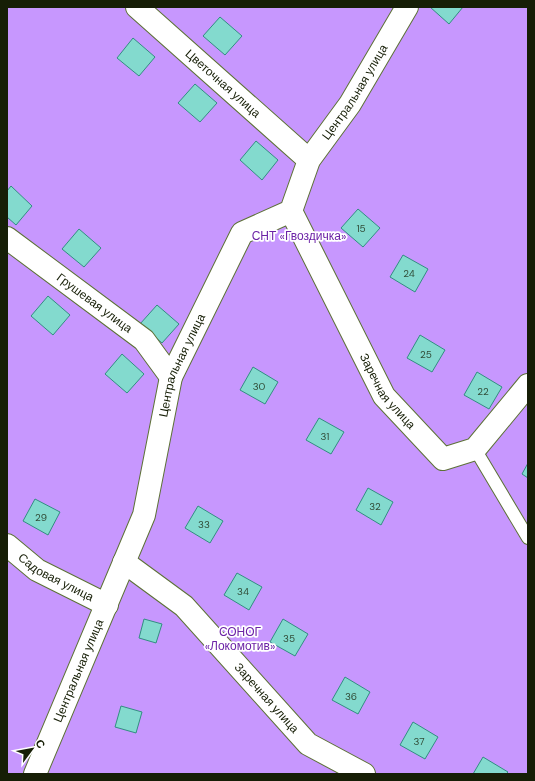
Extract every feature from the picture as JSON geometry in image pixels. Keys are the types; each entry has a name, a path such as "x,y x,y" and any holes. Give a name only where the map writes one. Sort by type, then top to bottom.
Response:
{"street":[{"name":"Цветочная улица","path":"137,7 309,160"},
{"name":"Центральная улица","path":"35,774 144,515 171,378 242,233 291,211 309,160 350,104 407,7"},
{"name":"Заречная улица","path":"291,211 384,396 443,459 475,450"},
{"name":"Грушевая улица","path":"7,238 144,340 171,378"},
{"path":"475,450 528,385"},
{"name":"Садовая улица","path":"7,545 37,570 107,605"},
{"name":"Заречная улица","path":"124,562 184,606 308,744 364,774"}],"lane":[{"path":"475,450 528,538"}],"green space":[{"name":"СНТ «Гвоздичка»","path":"7,7 528,7 528,774 7,774"}],"building":[{"path":"430,7 463,7 449,24"},
{"path":"220,17 242,36 225,55 203,36"},
{"path":"133,38 155,57 139,76 117,58"},
{"path":"195,84 217,103 200,122 178,103"},
{"path":"256,141 278,160 262,180 240,160"},
{"path":"11,186 32,206 16,225 7,217 7,191"},
{"path":"358,209 380,228 363,247 341,228"},
{"path":"79,229 101,248 84,267 62,249"},
{"path":"403,255 428,269 415,292 390,277"},
{"path":"48,296 70,315 53,335 31,316"},
{"path":"157,305 179,324 162,343 140,324"},
{"path":"420,335 445,350 432,372 407,358"},
{"path":"122,354 144,374 127,393 105,374"},
{"path":"253,367 278,382 265,404 240,390"},
{"path":"477,372 502,387 489,409 464,395"},
{"path":"319,418 344,432 331,454 306,440"},
{"path":"528,463 528,478 522,474"},
{"path":"368,488 393,502 381,525 356,510"},
{"path":"35,499 60,512 48,535 23,521"},
{"path":"198,506 223,521 210,543 185,528"},
{"path":"237,573 262,587 249,610 224,595"},
{"path":"144,619 162,624 156,643 139,638"},
{"path":"283,619 308,634 295,656 270,642"},
{"path":"345,677 370,692 358,714 332,700"},
{"path":"121,706 142,712 136,733 115,727"},
{"path":"413,722 438,737 425,759 400,745"},
{"path":"483,757 508,772 506,774 473,774"}],"park label":[{"name":"СОНОГ «Локомотив»","path":"240,639"}]}
